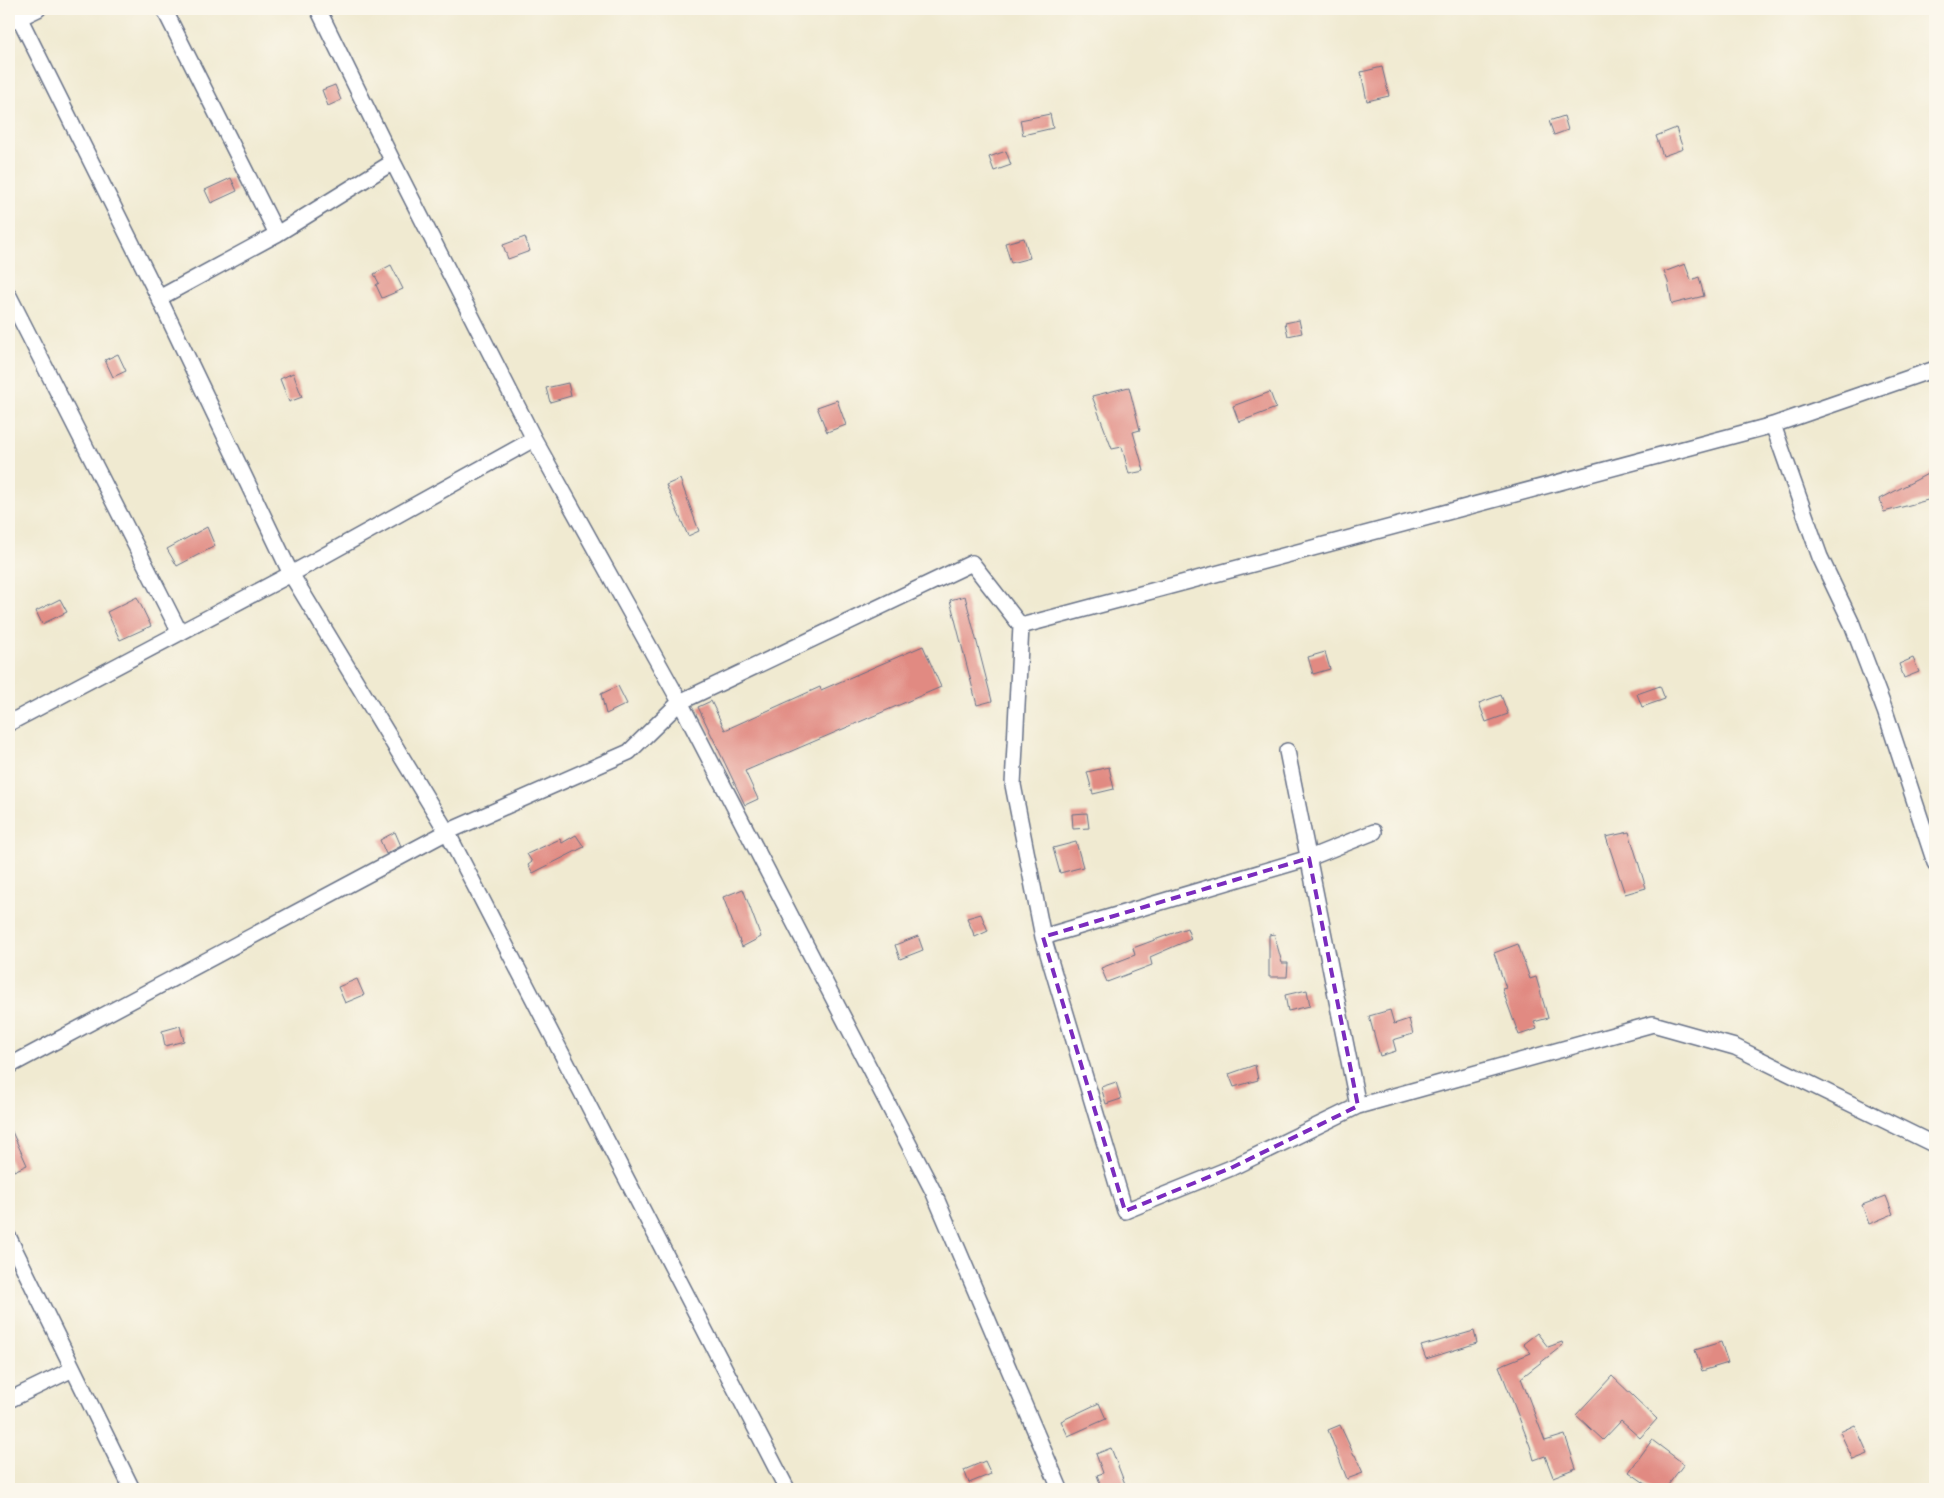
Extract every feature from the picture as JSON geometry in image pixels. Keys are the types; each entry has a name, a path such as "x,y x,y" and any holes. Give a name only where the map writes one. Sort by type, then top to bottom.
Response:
{"street":[{"path":"38,9 15,16 159,298 291,574 447,832 787,1489"},
{"path":"164,9 277,234"},
{"path":"318,9 534,440 680,702 933,1191 1060,1489"},
{"path":"159,298 277,234 393,162"},
{"path":"9,296 180,633"},
{"path":"1021,626 1773,426 1935,369"},
{"path":"1773,426 1820,557 1852,624 1885,712 1935,863"},
{"path":"9,724 291,574 534,440"},
{"path":"9,1066 447,832 629,752 680,702 972,563 1021,626 1013,785 1044,937 1125,1211 1231,1168 1358,1106 1653,1024 1734,1047 1935,1145"},
{"path":"1287,750 1358,1106"},
{"path":"1044,937 1309,858 1374,832"},
{"path":"9,1238 132,1489"},
{"path":"9,1400 73,1369"}],"highlighted area":[{"path":"1309,858 1358,1106 1231,1168 1125,1211 1043,937"}],"building":[{"path":"1382,67 1389,96 1367,101 1361,72"},
{"path":"335,85 341,100 328,106 322,90"},
{"path":"1050,114 1053,128 1023,135 1020,120"},
{"path":"1564,116 1568,130 1554,135 1549,121"},
{"path":"1676,128 1683,149 1663,156 1656,136"},
{"path":"1006,151 1011,165 994,171 989,157"},
{"path":"231,178 237,191 211,203 205,190"},
{"path":"525,237 530,251 508,259 503,245"},
{"path":"1024,238 1030,258 1011,263 1005,243"},
{"path":"1685,264 1691,280 1699,277 1704,296 1672,304 1664,272"},
{"path":"391,265 403,289 382,298 376,285 379,283 374,274"},
{"path":"1299,320 1302,333 1288,336 1285,323"},
{"path":"118,354 126,371 113,377 105,360"},
{"path":"293,373 302,397 289,402 280,379"},
{"path":"568,383 571,396 550,402 546,388"},
{"path":"1129,387 1140,430 1133,432 1144,471 1129,474 1122,447 1112,449 1092,396"},
{"path":"1270,392 1276,408 1239,422 1233,406"},
{"path":"837,400 846,425 827,432 817,407"},
{"path":"1935,470 1935,498 1884,512 1880,499"},
{"path":"680,479 699,531 688,536 666,485"},
{"path":"207,527 215,546 177,566 167,549"},
{"path":"965,596 992,701 977,705 950,600"},
{"path":"137,597 151,626 120,640 107,612"},
{"path":"60,599 67,612 42,624 36,611"},
{"path":"923,646 941,687 745,771 758,799 745,805 698,707 711,701 725,730 820,687 821,690"},
{"path":"1325,652 1330,669 1313,674 1308,657"},
{"path":"1913,658 1919,672 1904,678 1899,664"},
{"path":"618,686 627,704 606,714 601,694"},
{"path":"1660,686 1665,699 1642,707 1637,694"},
{"path":"1501,695 1508,714 1486,722 1479,703"},
{"path":"1109,767 1114,789 1093,794 1087,772"},
{"path":"1087,813 1089,828 1073,829 1072,814"},
{"path":"395,832 401,846 386,854 380,840"},
{"path":"1629,832 1646,888 1625,894 1606,837"},
{"path":"576,835 584,847 533,873 528,865 532,862 527,854 560,839 562,843"},
{"path":"1076,842 1083,867 1060,873 1053,848"},
{"path":"743,889 761,937 742,947 723,897"},
{"path":"981,914 988,931 975,937 967,918"},
{"path":"1187,928 1191,939 1150,957 1152,965 1107,982 1101,968 1135,955 1133,948"},
{"path":"1274,934 1282,963 1288,963 1287,977 1269,977 1269,935"},
{"path":"918,936 923,950 900,959 895,945"},
{"path":"1518,944 1530,979 1536,977 1548,1018 1534,1022 1537,1029 1519,1035 1502,989 1506,988 1494,953"},
{"path":"357,979 364,995 345,1003 338,987"},
{"path":"1307,990 1310,1006 1288,1011 1285,995"},
{"path":"1390,1010 1394,1024 1409,1019 1413,1034 1393,1040 1396,1051 1380,1056 1369,1016"},
{"path":"180,1026 184,1041 165,1046 162,1031"},
{"path":"1255,1065 1258,1080 1234,1087 1229,1074"},
{"path":"1116,1082 1121,1099 1106,1104 1101,1087"},
{"path":"9,1125 27,1165 14,1171 9,1159"},
{"path":"1886,1196 1893,1214 1869,1224 1862,1205"},
{"path":"1474,1331 1477,1343 1426,1359 1421,1346"},
{"path":"1537,1333 1548,1347 1562,1342 1563,1345 1521,1378 1545,1441 1565,1435 1576,1468 1553,1477 1545,1456 1534,1460 1499,1366 1531,1353 1523,1344"},
{"path":"1721,1342 1728,1363 1702,1371 1695,1350"},
{"path":"1612,1376 1657,1419 1640,1438 1621,1421 1603,1440 1576,1415"},
{"path":"1099,1403 1106,1419 1068,1436 1061,1421"},
{"path":"1340,1425 1363,1473 1347,1479 1328,1430"},
{"path":"1855,1425 1868,1454 1853,1460 1840,1432"},
{"path":"1652,1440 1684,1464 1665,1489 1653,1489 1629,1472"},
{"path":"1111,1448 1127,1489 1102,1489 1097,1475 1103,1473 1096,1454"},
{"path":"985,1461 991,1474 969,1483 964,1470"}]}
